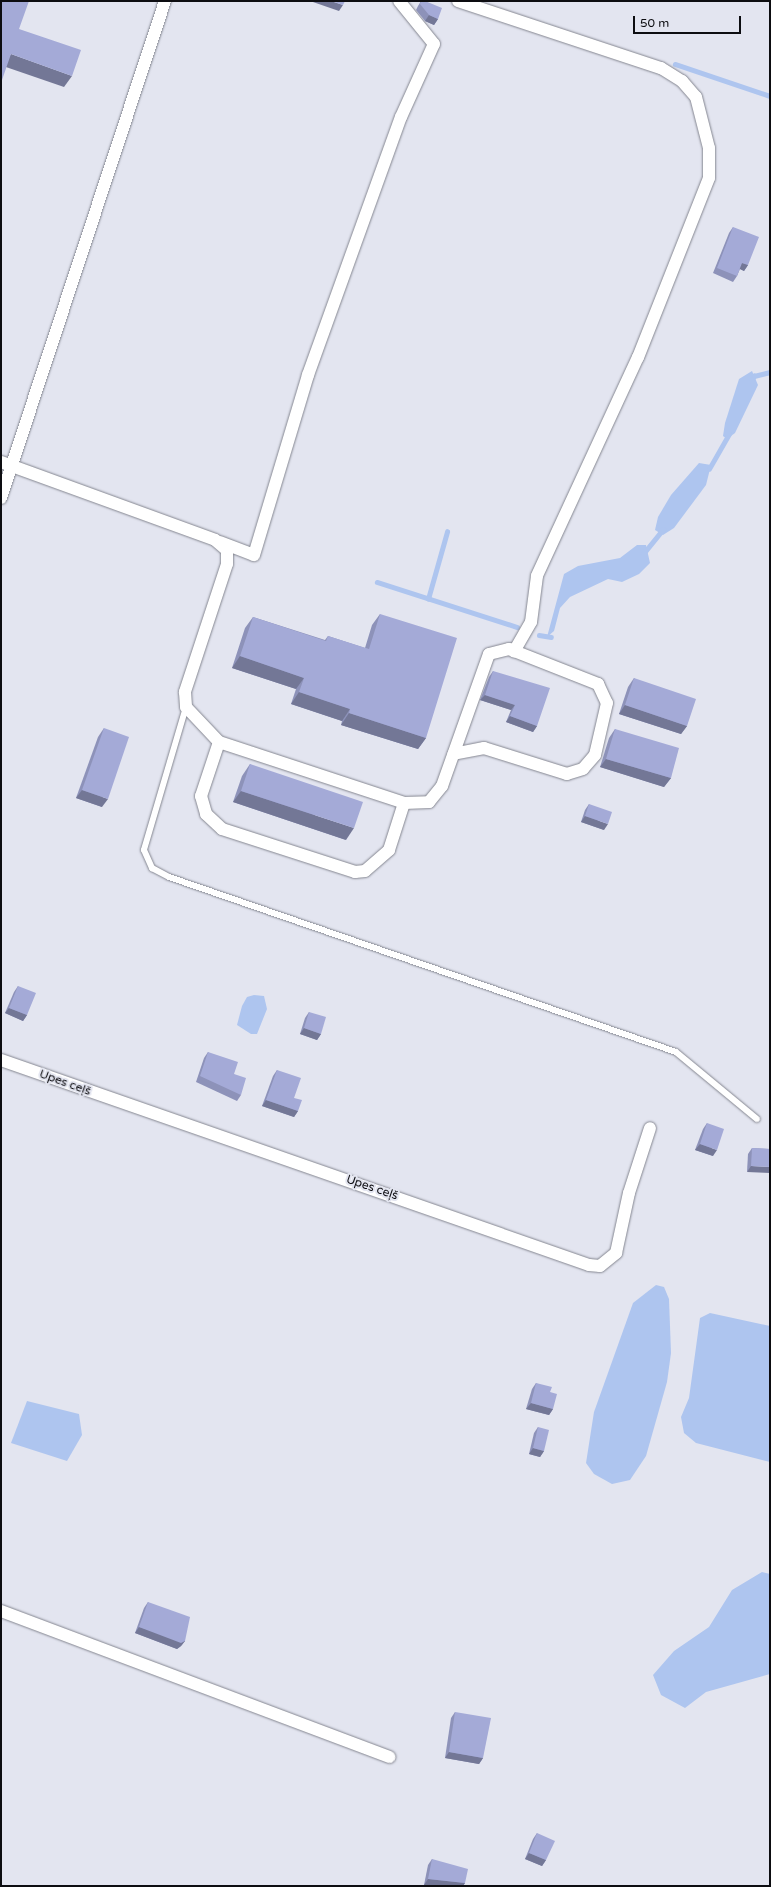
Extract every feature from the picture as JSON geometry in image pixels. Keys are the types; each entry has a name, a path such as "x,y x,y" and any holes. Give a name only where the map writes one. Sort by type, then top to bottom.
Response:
{"street":[{"path":"1,498 6,463 165,1"},
{"path":"6,463 254,555 308,375 401,117 434,44 399,1"},
{"path":"458,1 661,68 682,80 696,97 709,148 708,178 638,357 537,576 532,622 514,652"},
{"path":"215,540 227,550 227,564 186,692 186,707 219,742 404,803 429,802 442,786 489,654 509,649 598,684 607,703 595,755 582,769 567,774 484,748 454,754"},
{"path":"219,742 201,796 206,814 222,829 355,872 365,871 389,850 404,803"},
{"name":"Upes ceļš","path":"1,1060 589,1265 600,1266 616,1253 629,1193 650,1128"},
{"path":"1,1611 389,1756"}],"lane":[{"path":"186,707 144,850 152,868 169,878 676,1052 757,1119"}],"water":[{"path":"752,371 758,385 735,433 727,439 723,436 725,423 739,379"},
{"path":"699,463 711,465 706,485 674,528 663,535 655,530 658,517 671,495"},
{"path":"637,545 646,545 650,563 639,574 622,582 608,579 570,597 560,608 554,631 547,637 564,574 578,566 620,558"},
{"path":"254,995 264,996 267,1009 257,1034 251,1034 237,1025 242,1006 247,997"},
{"path":"656,1285 664,1287 669,1299 671,1353 667,1382 646,1456 630,1480 612,1484 594,1474 586,1463 594,1412 633,1303"},
{"path":"710,1313 770,1326 770,1462 696,1443 684,1433 681,1417 689,1398 700,1318"},
{"path":"27,1401 79,1414 82,1435 67,1461 11,1443"},
{"path":"762,1572 770,1574 770,1674 706,1692 685,1708 661,1695 653,1675 674,1651 709,1627 732,1590"}],"building":[{"path":"1,1 29,1 19,29 81,50 72,76 11,54 1,80"},
{"path":"331,1 345,1 343,5"},
{"path":"421,1 425,1 442,8 438,19 429,15 420,4"},
{"path":"733,227 759,237 748,265 742,263 737,276 717,268"},
{"path":"380,614 457,638 426,738 349,713 350,709 299,692 304,678 240,656 253,617 326,641 328,636 369,649"},
{"path":"493,671 550,688 537,726 510,716 515,705 485,695"},
{"path":"634,678 696,699 687,726 625,705"},
{"path":"104,728 129,737 108,799 82,790"},
{"path":"615,729 679,748 671,778 606,759"},
{"path":"250,764 363,802 354,828 241,791"},
{"path":"589,804 612,812 608,824 585,816"},
{"path":"18,986 36,993 27,1015 9,1008"},
{"path":"309,1012 326,1017 321,1034 304,1028"},
{"path":"208,1052 238,1062 234,1074 246,1078 241,1095 200,1076"},
{"path":"277,1070 301,1078 294,1098 302,1100 298,1111 266,1100"},
{"path":"707,1123 724,1129 717,1150 700,1144"},
{"path":"752,1148 770,1149 770,1167 751,1166"},
{"path":"536,1383 552,1387 550,1392 557,1394 553,1409 531,1403"},
{"path":"538,1427 549,1430 544,1451 533,1448"},
{"path":"148,1602 190,1617 185,1641 181,1643 139,1627"},
{"path":"455,1712 491,1718 483,1758 449,1752"},
{"path":"537,1833 555,1841 546,1860 529,1853"},
{"path":"432,1859 468,1869 465,1883 428,1879"}],"waterway":[{"path":"675,64 770,96"},
{"path":"751,381 754,376 770,372"},
{"path":"709,469 729,434"},
{"path":"643,554 663,529"},
{"path":"428,599 447,532"},
{"path":"377,582 517,627"},
{"path":"539,635 551,637"}]}
